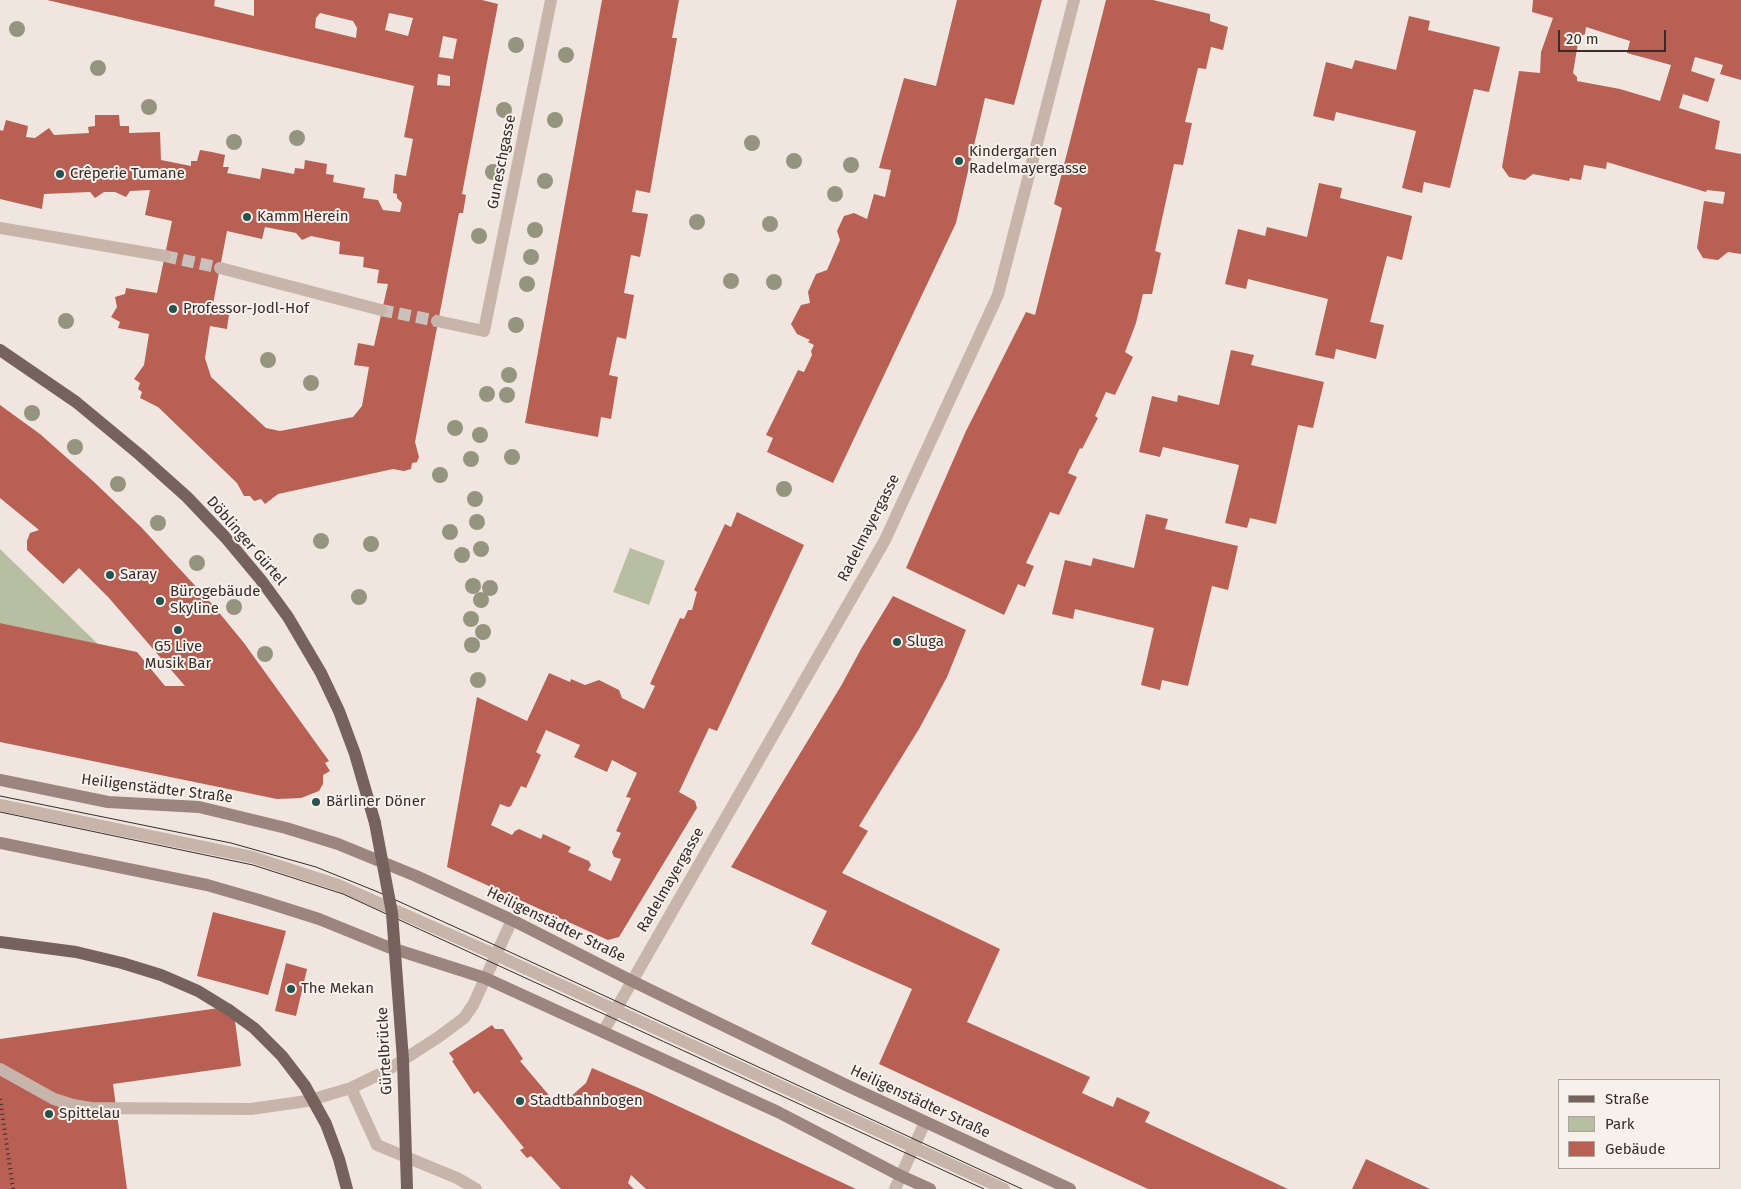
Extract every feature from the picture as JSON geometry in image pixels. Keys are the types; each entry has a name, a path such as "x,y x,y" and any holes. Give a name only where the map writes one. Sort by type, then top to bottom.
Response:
{"main road":[{"name":"Döblinger Gürtel","path":"0,350 76,402 140,455 225,536 261,580 288,617 321,673 339,711 355,754 374,823"},
{"name":"Heiligenstädter Straße","path":"0,780 108,802 199,807 286,828 338,844 512,920 632,981 925,1122 1070,1189"},
{"name":"Gürtelbrücke","path":"374,823 391,905 394,933 403,1060 407,1189"},
{"path":"0,843 207,885 319,919 388,947 485,978 778,1112 901,1176 930,1189"},
{"path":"0,942 76,952 122,963 162,975 198,990 229,1010 254,1028 282,1056 305,1086 326,1124 348,1189"}],"street":[{"name":"Guneschgasse","path":"437,321 484,331 551,0"},
{"name":"Radelmayergasse","path":"603,1032 885,540 998,295 1074,0"},
{"path":"0,228 165,256"},
{"path":"220,268 381,310"},
{"path":"0,805 252,857 338,885 496,955 1004,1189"},
{"path":"0,1069 54,1098 74,1105 91,1108 251,1109 307,1101 351,1088 386,1071 464,1018 473,1005 512,920"},
{"path":"351,1088 377,1145 457,1178 476,1189"},
{"path":"895,1189 925,1122"}],"green space":[{"path":"630,548 665,561 649,605 613,592"},
{"path":"0,549 98,644 0,623"}],"building":[{"name":"Professor-Jodl-Hof","path":"47,0 215,0 214,6 254,16 254,0 482,0 498,4 462,194 466,195 463,213 459,213 415,442 419,457 417,462 412,463 411,469 404,471 393,469 278,494 265,504 261,499 254,501 250,496 244,496 237,483 158,407 140,398 142,392 138,389 140,383 134,379 144,365 149,334 118,328 120,322 111,317 117,307 115,297 125,294 126,288 157,293 172,221 145,215 150,190 130,191 126,197 115,192 104,192 95,198 90,192 44,194 42,209 0,199 0,130 3,131 6,120 28,126 26,137 35,138 49,128 54,135 89,133 88,127 95,126 95,115 119,115 120,126 129,126 129,133 160,132 161,160 191,166 191,161 197,161 200,150 212,152 225,155 223,167 229,167 227,173 260,179 262,168 294,174 295,168 304,169 305,160 327,164 326,174 334,175 333,182 365,188 363,198 378,200 383,210 400,212 402,203 397,198 397,194 393,193 395,174 406,176 413,139 404,137 414,86","holes":["320,13 353,21 357,28 356,38 315,28 316,18","389,13 413,18 408,36 385,30","443,36 457,39 453,59 439,57","438,74 450,76 450,86 437,85","265,227 296,233 302,240 311,236 340,242 339,254 364,257 363,267 379,270 377,283 388,284 374,346 358,343 354,365 369,367 362,406 353,417 280,431 266,428 211,377 205,358 210,326 227,329 230,307 213,304 227,231 262,239"]},
{"path":"602,0 679,0 672,38 677,38 650,193 636,190 632,212 648,214 640,257 631,255 624,293 634,295 626,339 617,337 609,375 618,377 611,419 601,417 598,437 525,423"},
{"path":"957,0 1042,0 1014,105 985,98 956,223 833,483 767,452 773,438 766,435 798,370 804,372 812,355 811,351 814,345 808,342 810,340 797,334 791,324 801,305 810,303 808,292 816,274 827,270 840,240 837,231 844,216 854,213 867,219 874,194 885,197 891,170 879,168 904,78 936,86"},
{"path":"1106,0 1153,0 1210,14 1210,21 1228,27 1223,50 1211,47 1206,69 1198,68 1185,122 1192,123 1183,165 1174,164 1155,251 1161,253 1152,294 1143,294 1136,323 1125,352 1133,357 1115,395 1106,392 1095,416 1098,418 1068,473 1077,477 1059,515 1050,512 1026,563 1034,566 1025,587 1018,584 1004,615 906,568 966,431 1026,312 1035,315 1062,208 1054,204"},
{"path":"1533,0 1741,0 1741,80 1720,74 1723,65 1695,57 1691,71 1715,79 1708,102 1683,94 1679,108 1720,121 1715,149 1741,154 1741,254 1728,252 1718,260 1703,258 1697,248 1704,201 1723,204 1725,192 1707,190 1706,192 1607,162 1606,169 1584,165 1581,180 1570,178 1569,181 1533,174 1525,180 1509,177 1502,167 1519,71 1540,73 1541,52 1553,18 1532,12","holes":["1586,27 1630,41 1627,53 1671,65 1660,101 1620,89 1577,81 1577,77 1573,73 1579,37 1585,34"]},
{"path":"1409,16 1430,21 1428,30 1500,47 1489,92 1474,89 1450,188 1424,182 1422,193 1402,188 1416,131 1336,112 1334,121 1313,116 1326,62 1352,69 1355,60 1396,70"},
{"path":"1319,183 1342,188 1340,198 1412,216 1402,260 1387,256 1370,322 1384,325 1376,359 1336,349 1334,359 1315,355 1328,299 1248,279 1246,289 1225,284 1238,229 1265,236 1267,227 1307,237"},
{"path":"1231,350 1254,355 1251,365 1324,382 1313,428 1298,425 1276,524 1250,518 1247,528 1225,523 1239,465 1163,447 1160,457 1139,452 1152,396 1177,402 1178,395 1219,405"},
{"name":"Bürogebäude Skyline","path":"0,405 40,434 93,481 141,527 212,604 244,643 329,761 325,763 330,771 323,775 323,784 319,791 301,798 277,799 0,742 0,623 137,652 165,686 185,686 109,598 79,568 63,584 27,550 27,541 30,533 39,530 0,498"},
{"path":"737,512 804,545 717,731 709,728 679,792 695,801 697,808 619,937 608,940 447,867 477,697 527,721 549,673 570,682 571,679 585,685 599,680 619,690 622,698 644,709 655,686 650,684 680,618 684,619 688,610 692,610 697,592 694,590 725,524 731,527","holes":["546,730 580,745 574,757 607,772 612,760 637,773 626,797 631,798 616,831 621,833 612,852 614,857 621,859 611,881 588,870 591,865 589,861 568,852 571,847 543,834 541,839 519,829 512,835 491,825 500,804 508,807 511,806 521,786 526,788 541,755 536,752"]},
{"path":"1146,514 1168,519 1165,529 1238,546 1228,590 1212,586 1188,686 1162,680 1160,690 1141,685 1154,628 1075,609 1073,619 1052,614 1065,560 1091,566 1093,558 1134,568"},
{"path":"893,596 966,630 947,677 919,729 859,826 868,831 842,873 1000,949 967,1022 1090,1077 1082,1093 1113,1107 1117,1097 1150,1112 1145,1122 1288,1189 1148,1189 879,1064 912,989 811,944 827,911 731,867 841,686"},
{"path":"213,912 286,931 268,995 197,976"},
{"path":"286,963 307,969 296,1016 275,1011"},
{"path":"233,1006 241,1066 113,1084 127,1189 0,1189 0,1039"},
{"path":"492,1025 495,1029 503,1029 523,1059 520,1061 559,1107 586,1083 592,1068 856,1189 646,1189 631,1175 628,1183 634,1189 561,1189 531,1156 527,1158 520,1150 524,1148 478,1091 474,1094 452,1061 454,1060 449,1053"},
{"path":"1366,1159 1430,1189 1352,1189"}],"tunnel":[{"path":"165,256 220,268"},
{"path":"381,310 437,321"}],"tram line":[{"path":"0,796 231,843 316,867 378,892 499,947 1022,1189"},
{"path":"0,812 253,865 343,894 984,1189"}],"railway":[{"path":"0,1099 13,1189"}],"place":[{"name":"Kindergarten Radelmayergasse","path":"959,161"},
{"name":"Crêperie Tumane","path":"60,174"},
{"name":"Kamm Herein","path":"247,217"},
{"name":"Professor-Jodl-Hof","path":"173,309"},
{"name":"Saray","path":"110,575"},
{"name":"Bürogebäude Skyline","path":"160,601"},
{"name":"G5 Live Musik Bar","path":"178,630"},
{"name":"Sluga","path":"897,642"},
{"name":"Bärliner Döner","path":"316,802"},
{"name":"The Mekan","path":"291,989"},
{"name":"Stadtbahnbogen","path":"520,1101"},
{"name":"Spittelau","path":"49,1114"}]}
